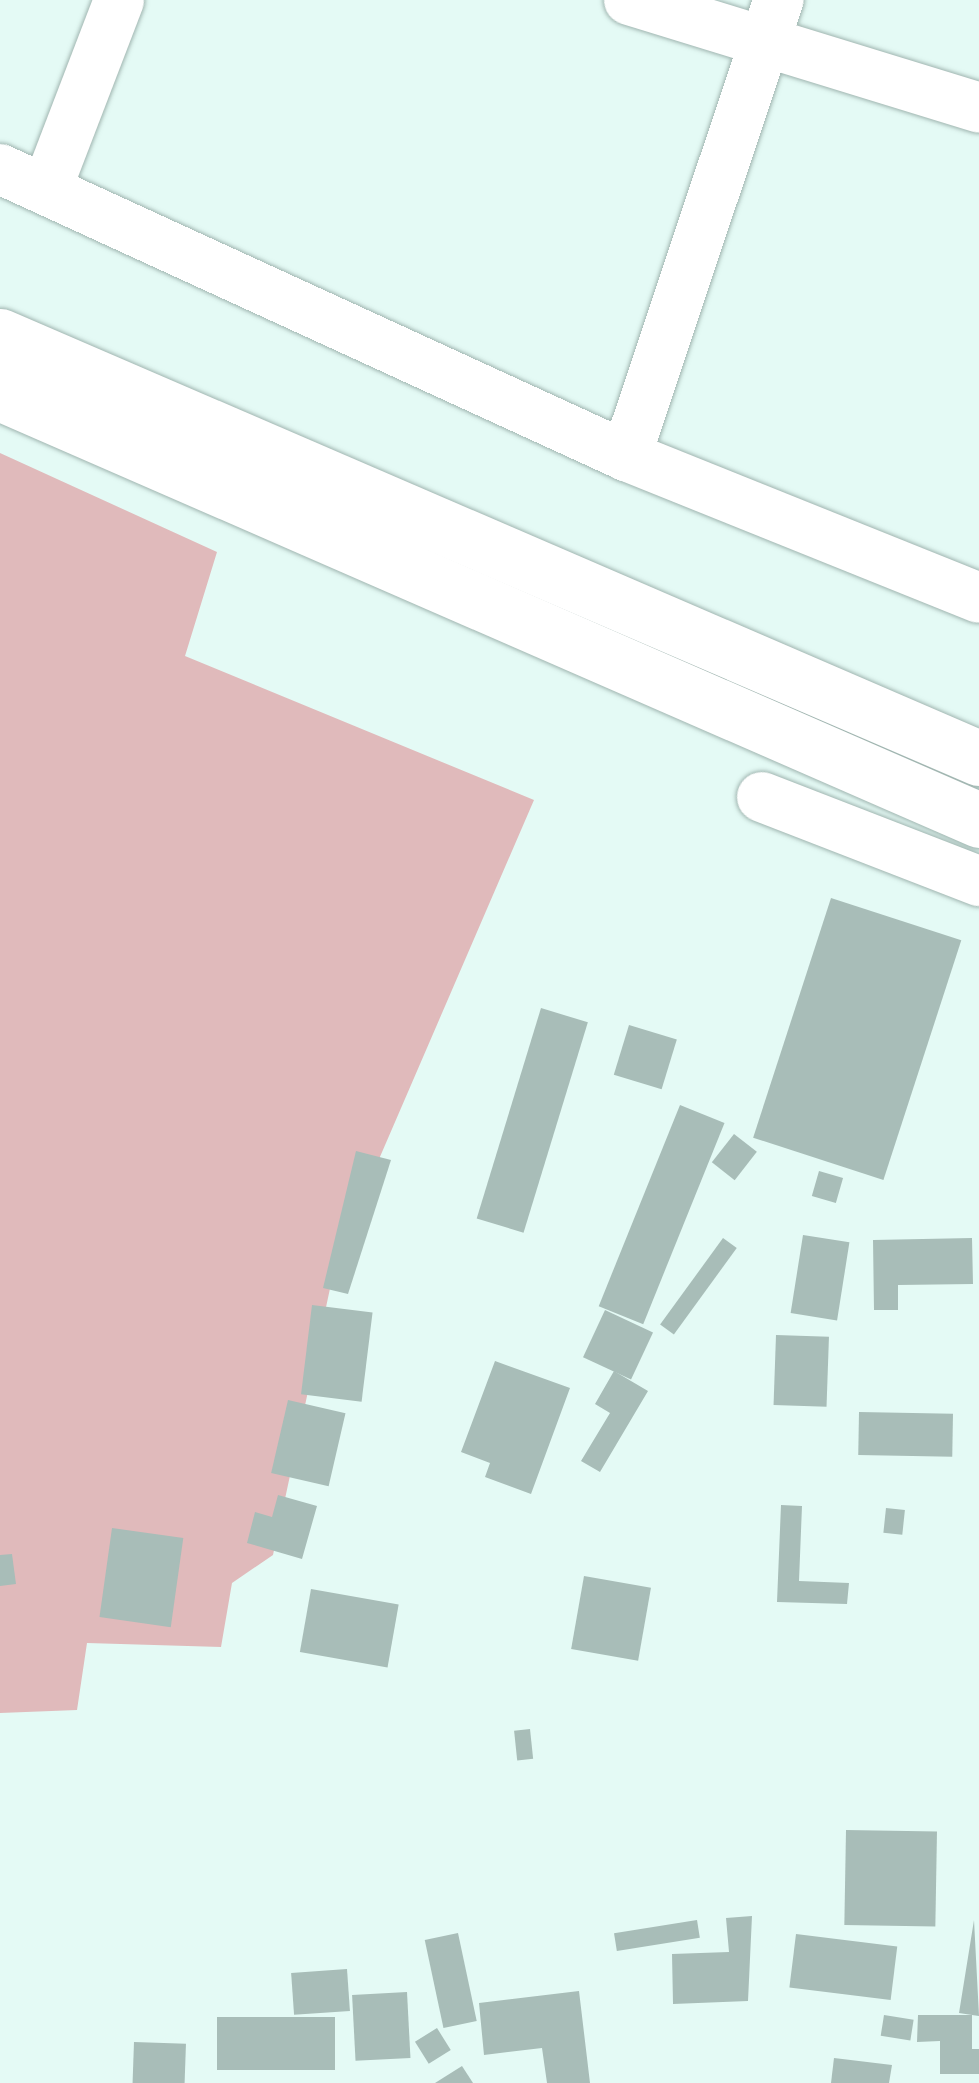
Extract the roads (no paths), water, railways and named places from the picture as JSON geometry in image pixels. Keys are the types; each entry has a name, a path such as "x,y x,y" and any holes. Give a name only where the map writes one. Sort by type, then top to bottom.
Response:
{"highway":[{"path":"0,336 979,758"},
{"path":"0,394 979,820"}],"street":[{"path":"47,188 119,0"},
{"path":"630,0 773,22 979,108"},
{"path":"626,456 773,22"},
{"path":"0,169 626,456 979,598"},
{"path":"762,797 979,881"}]}
